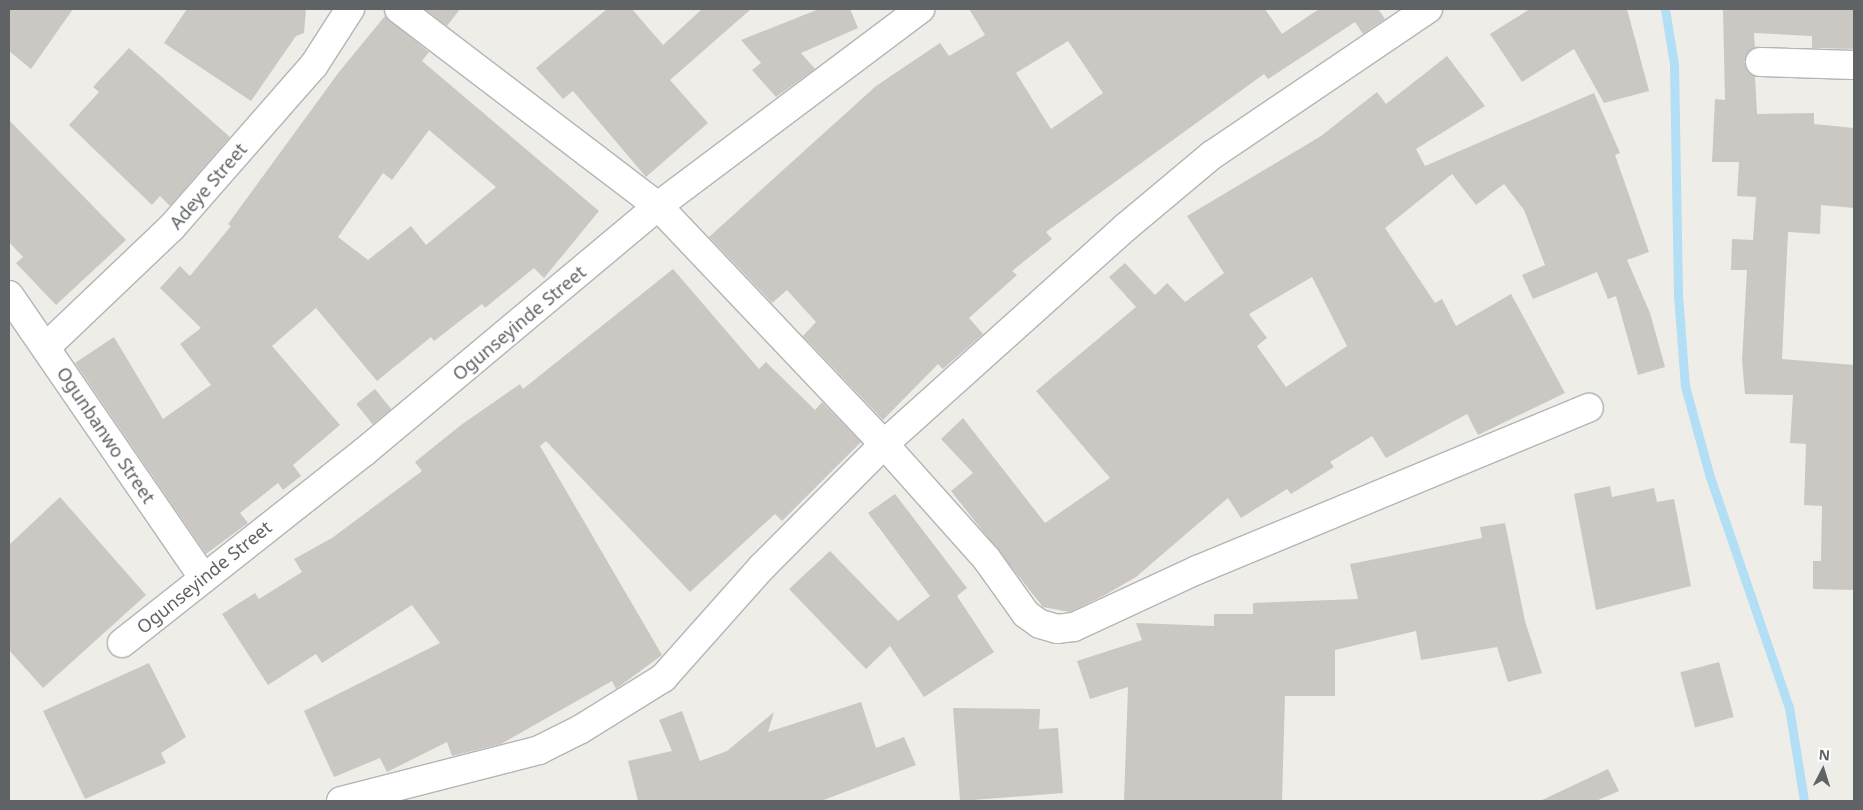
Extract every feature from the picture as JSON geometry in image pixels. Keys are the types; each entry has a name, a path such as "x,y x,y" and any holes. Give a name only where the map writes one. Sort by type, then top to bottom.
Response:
{"street":[{"name":"Adeye Street","path":"46,347 172,227 314,65 350,9"},
{"path":"399,9 658,206 884,444 986,558 1026,614 1056,629 1074,627 1197,570 1589,408"},
{"name":"Ogunseyinde Street","path":"122,643 202,576 364,452 658,206 920,9"},
{"path":"341,801 539,750 627,702 663,678 762,567 884,444 1212,155 1428,9"},
{"path":"1760,62 1854,65"},
{"name":"Ogunbanwo Street","path":"9,295 202,576"}],"building":[{"path":"9,9 73,9 31,69 9,51"},
{"path":"187,9 306,9 304,33 296,36 251,101 164,43"},
{"path":"424,9 460,9 447,26"},
{"path":"607,9 632,9 663,45 702,9 751,9 670,80 708,123 646,177 573,91 563,99 536,68"},
{"path":"819,9 850,9 858,28 801,53 815,69 776,97 752,70 761,63 741,40"},
{"path":"969,9 1265,9 1282,34 1319,9 1378,9 1385,19 1363,34 1355,22 1268,79 1264,74 1046,232 1052,239 1012,271 1017,275 969,318 983,334 943,369 938,364 883,420 803,336 816,322 787,290 772,303 709,237 876,86 940,43 949,56 985,35","holes":["1068,41 1103,93 1051,129 1016,73"]},
{"path":"1530,9 1627,9 1649,91 1604,103 1574,49 1522,82 1490,34"},
{"path":"1723,9 1854,9 1854,49 1812,48 1812,36 1754,33 1755,48 1744,62 1755,76 1757,114 1814,113 1814,124 1854,128 1854,208 1821,205 1820,234 1788,232 1782,359 1854,365 1854,590 1813,589 1813,561 1821,561 1822,506 1804,505 1806,444 1790,443 1793,395 1745,394 1742,360 1747,270 1731,270 1732,239 1753,240 1756,197 1737,196 1739,162 1712,162 1715,99 1725,100"},
{"path":"385,16 429,52 422,61 599,211 544,278 534,268 485,308 482,304 434,341 431,337 377,381 316,308 272,346 340,425 293,465 301,476 283,490 278,483 240,513 248,523 206,554 75,363 114,337 163,419 211,385 180,344 201,328 160,288 180,266 190,276 231,226 228,224 339,72","holes":["429,130 496,187 426,245 411,226 368,260 338,237 383,173 392,180"]},
{"path":"129,48 230,137 170,206 160,196 152,205 69,125 99,92 93,87"},
{"path":"1447,56 1485,106 1416,149 1425,166 1594,93 1620,153 1615,155 1649,252 1627,260 1650,313 1665,367 1638,375 1616,296 1608,299 1597,272 1533,299 1522,275 1545,265 1524,210 1504,184 1476,205 1452,174 1385,228 1435,303 1442,299 1456,326 1511,294 1565,393 1478,435 1467,414 1386,458 1372,436 1330,462 1334,467 1291,494 1287,489 1241,518 1228,498 1136,577 1105,595 1070,612 1043,607 951,491 973,473 941,439 963,418 1045,523 1110,478 1036,391 1136,307 1109,277 1125,263 1155,295 1167,283 1185,302 1224,273 1187,216 1321,136 1377,92 1386,104","holes":["1312,277 1347,346 1286,387 1257,346 1267,338 1249,314"]},
{"path":"9,120 126,240 56,305 16,263 23,257 9,242"},
{"path":"673,269 759,369 766,362 815,410 822,402 861,442 782,521 775,514 690,592 546,441 540,446 662,655 616,689 612,681 501,744 452,756 447,742 387,772 380,758 334,777 304,711 440,643 412,605 322,663 316,654 268,685 222,614 255,593 259,599 302,572 294,559 332,538 422,471 415,462 461,425 520,384 523,389"},
{"path":"375,389 391,409 373,424 356,404"},
{"path":"1610,486 1612,497 1654,488 1657,502 1674,499 1691,586 1596,610 1574,494"},
{"path":"895,494 967,588 957,596 994,652 924,697 890,646 866,669 789,589 830,551 898,621 930,596 868,513"},
{"path":"60,497 146,595 43,688 9,650 9,545"},
{"path":"1505,523 1525,621 1542,673 1508,682 1497,647 1421,660 1416,631 1335,650 1335,696 1285,696 1282,801 1124,801 1128,687 1090,699 1077,661 1142,640 1136,623 1214,626 1214,614 1253,614 1253,603 1358,599 1350,564 1482,538 1480,527"},
{"path":"1719,662 1734,717 1695,727 1680,672"},
{"path":"149,663 186,737 161,753 166,763 85,799 43,711"},
{"path":"861,702 876,748 904,737 916,765 821,801 638,801 628,761 672,751 659,720 682,711 700,761 727,751 774,712 768,732"},
{"path":"953,708 1040,709 1039,729 1058,728 1063,793 960,801"},
{"path":"1608,769 1619,791 1596,801 1540,801"}],"waterway":[{"path":"1665,9 1674,64 1678,295 1685,386 1709,474 1789,707 1804,801"}]}
